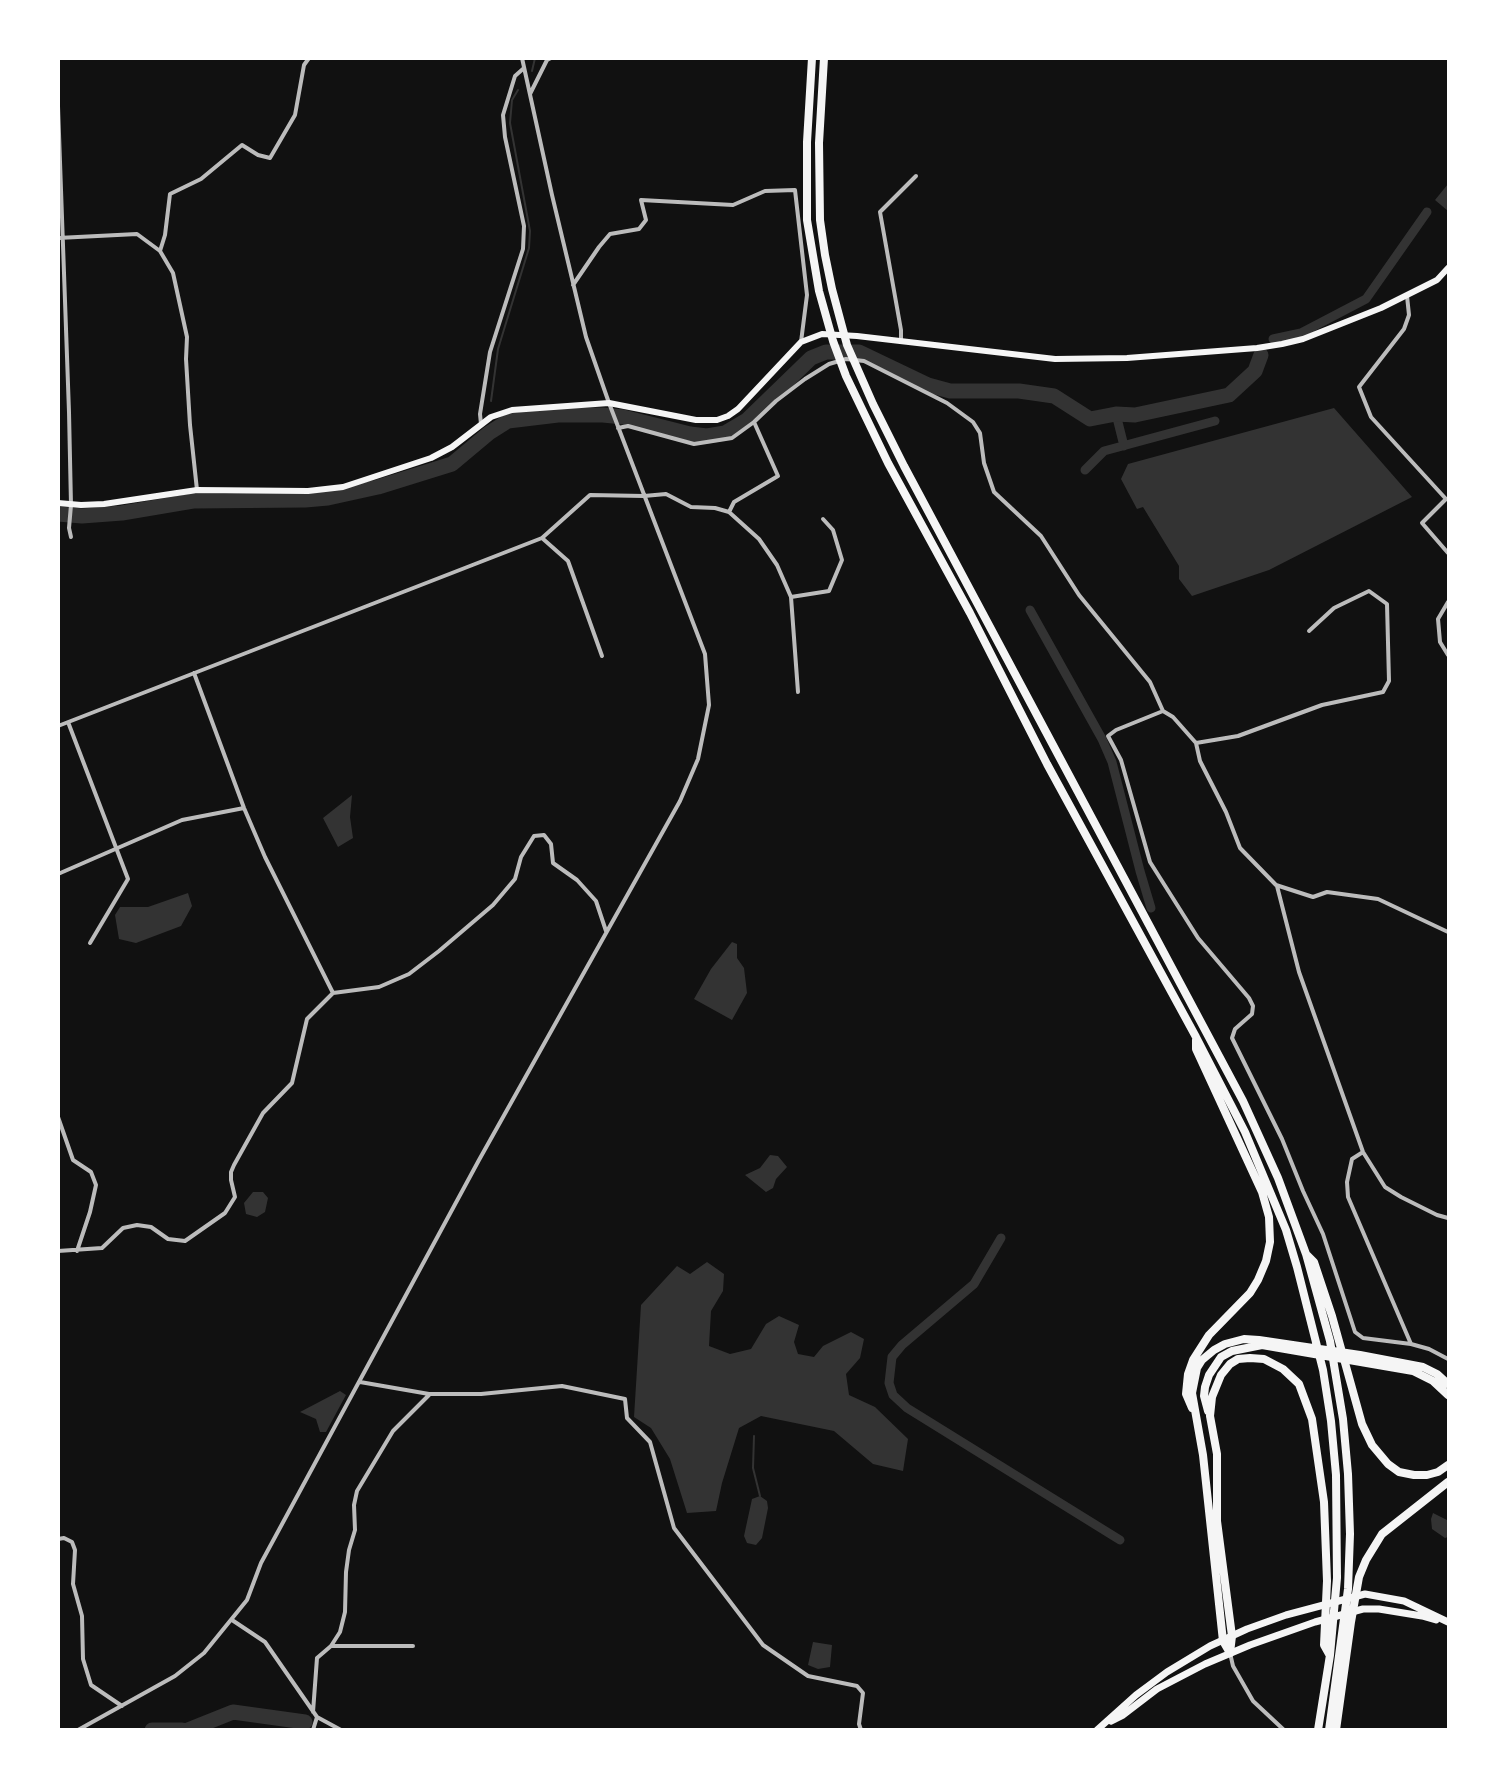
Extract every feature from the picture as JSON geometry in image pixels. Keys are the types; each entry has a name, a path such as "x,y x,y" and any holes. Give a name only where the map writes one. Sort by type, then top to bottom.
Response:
{"highway":[{"path":"812,58 807,142 807,220 812,256 826,319 853,392 1047,764 1196,1037 1245,1132 1286,1230 1310,1313 1323,1370 1332,1431 1338,1530 1337,1578 1330,1655 1318,1730"},
{"path":"824,58 819,143 820,220 825,255 847,345 904,466 1243,1101 1278,1178 1306,1254 1330,1341 1343,1419 1348,1474 1350,1534 1348,1589 1329,1730"},
{"path":"1196,1037 1196,1049 1262,1192 1269,1217 1266,1261 1258,1280 1250,1293 1209,1335 1193,1360 1188,1374 1186,1394 1196,1417"},
{"path":"1306,1254 1314,1262 1332,1316 1362,1424 1372,1445 1388,1464 1399,1472 1427,1475 1438,1472 1449,1465"},
{"path":"1230,1653 1223,1641 1203,1455 1192,1393 1197,1368 1214,1350 1225,1344 1244,1339 1423,1367 1437,1374 1449,1384"},
{"path":"1230,1653 1232,1636 1217,1521 1216,1454 1210,1416 1204,1396 1205,1387 1209,1375 1221,1357 1232,1351 1262,1345 1298,1347"},
{"path":"1359,1358 1413,1371 1433,1381 1449,1395"},
{"path":"1210,1416 1216,1384 1230,1364 1238,1359 1264,1359 1283,1369 1299,1384 1312,1419 1324,1502 1327,1581 1324,1645 1330,1655"},
{"path":"1336,1730 1359,1576 1366,1560 1382,1534 1391,1525 1449,1482"}],"main road":[{"path":"58,503 104,504 197,490 308,491 343,487 431,458 452,447 498,413 512,410 610,406 696,420 717,420 738,409 801,342 822,334 1055,359 1127,358 1257,348 1303,339 1407,295 1437,280 1449,268"},
{"path":"1100,1727 1136,1695 1167,1672 1247,1629 1316,1607 1365,1594 1383,1596 1404,1601 1449,1623"},
{"path":"1100,1727 1123,1715 1157,1689 1230,1653 1316,1622 1363,1610 1399,1611 1449,1623"}],"street":[{"path":"160,251 165,235 170,194 201,179 242,145 258,155 270,158 296,115 304,65 309,58"},
{"path":"78,1730 175,1676 204,1653 247,1600 261,1563 479,1160 687,785 698,759 709,705 705,654 586,338 522,58"},
{"path":"530,94 547,60 551,58"},
{"path":"481,425 480,414 490,352 523,249 524,225 502,115 515,76 524,68"},
{"path":"58,106 60,238 71,537"},
{"path":"900,341 901,330 880,212 916,176"},
{"path":"573,285 610,234 639,229 646,220 641,200 733,205 765,191 795,190 807,295 801,342"},
{"path":"60,238 137,234 160,251 173,273 187,337 190,425 197,490"},
{"path":"1407,295 1409,315 1404,328 1359,387 1371,417 1446,499 1422,524 1449,553"},
{"path":"617,425 694,444 732,438 805,379 829,364 846,359 864,361 947,403 973,422 980,433 984,463 994,492 1041,536 1079,595 1150,682 1163,711 1173,717 1196,742 1200,761 1226,812 1240,848 1276,885 1313,897 1327,892 1378,899 1449,932"},
{"path":"729,512 734,502 778,476 754,422"},
{"path":"58,726 542,538 590,495 666,494 691,507 715,508 729,512 759,539 777,565 791,597 798,692"},
{"path":"791,597 829,591 842,560 833,530 822,519"},
{"path":"542,538 568,561 602,656"},
{"path":"1196,742 1238,736 1322,705 1383,692 1389,681 1387,604 1369,591 1334,608 1309,631"},
{"path":"1449,602 1438,619 1440,642 1449,655"},
{"path":"194,673 244,808 265,857 333,993"},
{"path":"1163,711 1116,730 1108,736 1125,770 1150,862 1198,938 1251,1001 1252,1014 1235,1029 1232,1038 1282,1139 1323,1234 1355,1332 1363,1338 1411,1344 1429,1349 1449,1359"},
{"path":"68,722 128,879 90,943"},
{"path":"58,874 182,820 244,808"},
{"path":"58,1251 102,1248 123,1228 137,1225 150,1227 168,1239 185,1240 225,1213 235,1197 231,1172 262,1113 292,1083 307,1019 333,993 379,987 409,974 439,951 492,905 515,879 521,856 534,836 544,835 551,844 553,863 578,880 596,901 606,932"},
{"path":"1276,885 1299,972 1363,1152 1385,1187 1410,1202 1449,1218"},
{"path":"58,1117 73,1160 91,1172 96,1185 77,1251"},
{"path":"1363,1152 1352,1159 1347,1182 1348,1197 1411,1344"},
{"path":"360,1382 429,1394 481,1394 562,1386 625,1399 627,1418 650,1442 674,1528 763,1645 808,1676 857,1686 862,1693 859,1724 861,1730"},
{"path":"314,1712 317,1658 331,1646 340,1632 345,1612 346,1572 355,1530 354,1505 357,1491 393,1431 429,1394"},
{"path":"58,1539 64,1538 72,1542 75,1550 73,1584 82,1616 83,1659 91,1685 122,1706"},
{"path":"232,1620 265,1642 317,1717 341,1730"},
{"path":"331,1646 413,1646"},
{"path":"1230,1653 1233,1666 1253,1701 1284,1730"},
{"path":"313,1730 317,1717"}],"shaded area":[{"path":"1448,184 1448,211 1435,200"},
{"path":"1334,408 1412,497 1269,570 1192,596 1179,579 1179,566 1143,507 1137,509 1121,479 1128,464"},
{"path":"352,795 350,817 353,838 338,847 323,818"},
{"path":"188,893 192,906 181,926 136,943 119,939 115,915 120,907 148,907"},
{"path":"732,942 737,944 737,958 744,968 747,993 732,1020 694,999 711,969"},
{"path":"770,1155 778,1156 787,1167 776,1179 773,1188 766,1192 745,1175 760,1168"},
{"path":"253,1192 263,1192 268,1198 265,1212 257,1217 246,1214 244,1203"},
{"path":"707,1262 724,1274 723,1291 711,1311 709,1346 730,1354 751,1349 766,1324 779,1316 799,1325 794,1342 798,1354 814,1357 823,1346 851,1332 864,1339 860,1358 846,1374 849,1395 875,1407 908,1439 903,1471 873,1464 834,1431 761,1416 739,1428 716,1511 687,1513 670,1459 651,1428 634,1417 641,1305 677,1266 690,1274"},
{"path":"340,1391 346,1395 326,1432 320,1432 316,1419 300,1412"},
{"path":"760,1496 767,1501 768,1508 762,1538 756,1545 747,1543 744,1536 752,1499"},
{"path":"1433,1513 1447,1520 1448,1537 1445,1538 1432,1529"},
{"path":"813,1642 832,1645 830,1667 818,1669 808,1665"}],"waterway":[{"path":"532,71 535,58"},
{"path":"491,401 498,349 529,248 530,231 510,123 512,100 518,90"},
{"path":"1273,339 1301,333 1366,299 1427,212"},
{"path":"58,514 82,516 122,513 193,501 328,498 378,487 452,464 489,433 508,421 558,415 603,415 623,417 690,434 707,436 725,433 747,420 811,358 826,352 859,352 928,385 950,391 1019,391 1054,396 1090,419 1116,414 1135,415 1229,395 1255,371 1261,355"},
{"path":"1116,414 1124,446"},
{"path":"1085,470 1104,451 1215,421"},
{"path":"1030,610 1102,739 1112,762 1151,908"},
{"path":"1001,1238 974,1284 902,1345 892,1357 889,1383 893,1395 907,1408 1120,1540"},
{"path":"754,1436 753,1468 760,1496"},
{"path":"188,1730 233,1712 305,1722"},
{"path":"152,1730 182,1730"}]}
